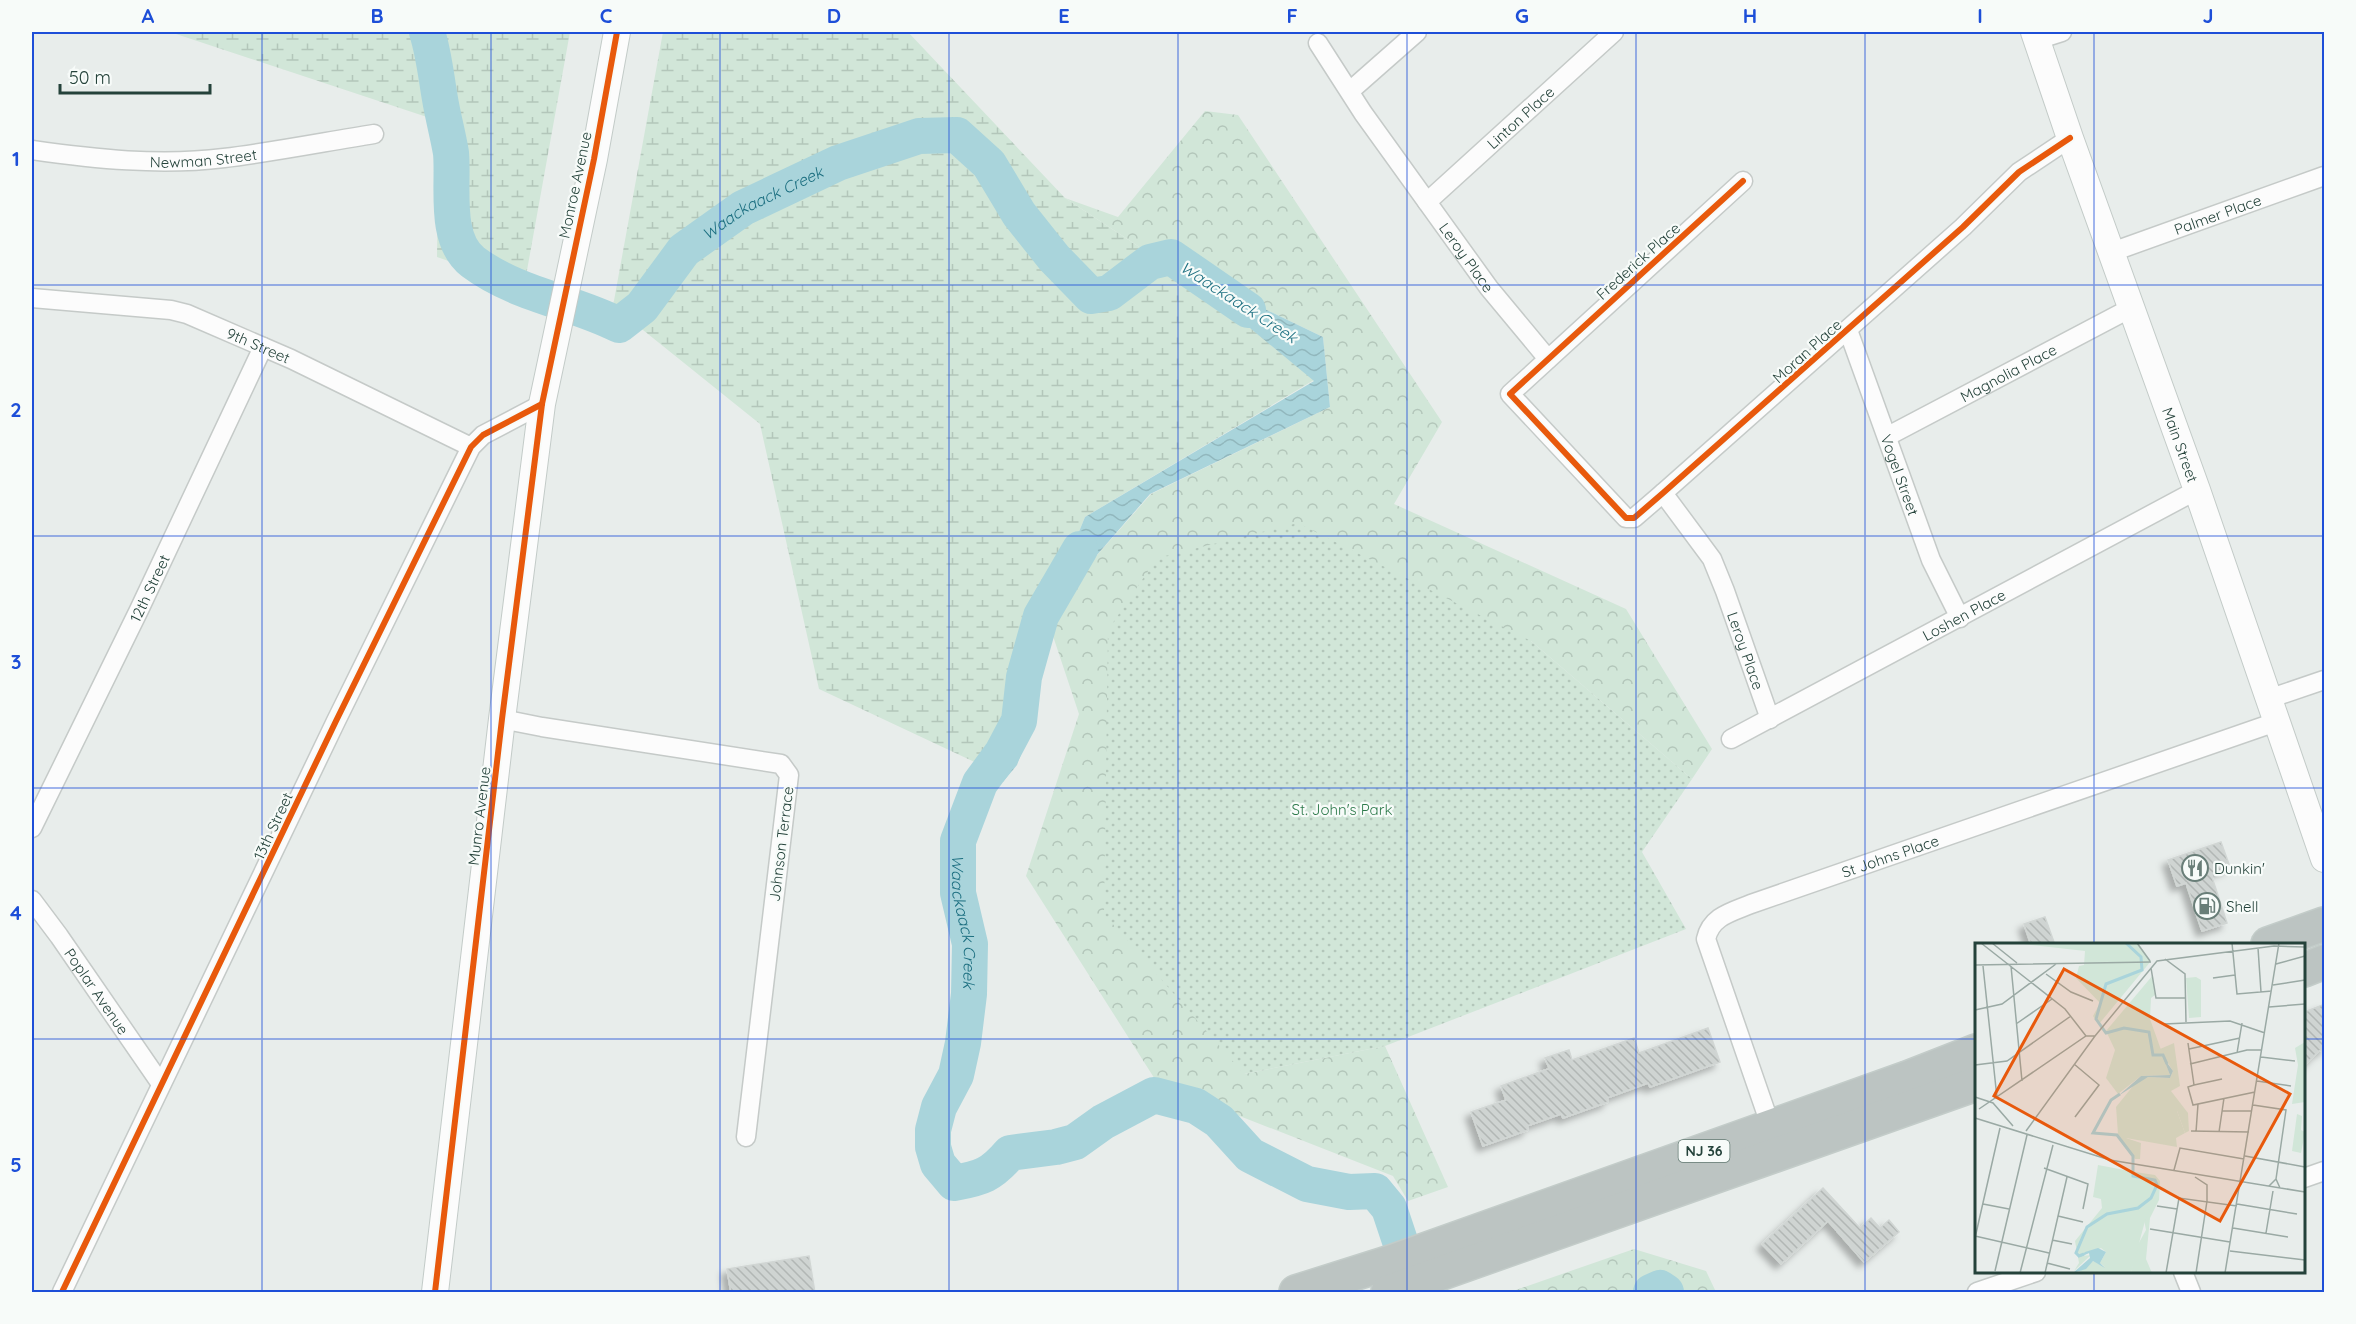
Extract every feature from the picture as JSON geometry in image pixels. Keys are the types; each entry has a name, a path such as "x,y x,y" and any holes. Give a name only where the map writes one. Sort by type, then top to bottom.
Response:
{"highway":[{"path":"2273,943 2325,924"},
{"path":"2305,970 2325,962"},
{"name":"NJ 36","path":"1296,1293 1392,1281 1771,1127 1975,1052"},
{"name":"NJ 36","path":"1435,1262 1972,1087"}],"street":[{"name":"Monroe Avenue","path":"555,343 594,159 617,32"},
{"path":"1350,91 1417,32"},
{"name":"Linton Place","path":"1427,202 1614,32"},
{"path":"2035,36 2061,32"},
{"name":"Main Street","path":"2035,36 2197,490 2325,859"},
{"name":"Leroy Place","path":"1318,43 1363,113 1489,288 1548,358"},
{"name":"Newman Street","path":"32,150 87,158 156,162 212,159 374,134"},
{"name":"Moran Place","path":"1548,358 1510,394 1626,518 1634,518 1664,494 1963,227 2019,172 2070,138"},
{"name":"Palmer Place","path":"2112,252 2325,176"},
{"name":"Frederick Place","path":"1548,358 1743,181"},
{"name":"9th Street","path":"33,302 171,310 187,314 263,346 471,447"},
{"name":"Magnolia Place","path":"1888,436 2131,308"},
{"name":"Vogel Street","path":"1848,330 1931,560 1960,618"},
{"name":"Munro Avenue","path":"435,1293 502,719 542,404 555,343"},
{"name":"12th Street","path":"32,828 139,610 263,346"},
{"name":"13th Street","path":"62,1293 161,1084 471,447 483,435 542,404"},
{"name":"Loshen Place","path":"1731,739 2197,490"},
{"name":"Leroy Place","path":"1664,494 1712,559 1770,718"},
{"path":"2272,711 2325,680"},
{"name":"St Johns Place","path":"1771,1127 1706,939 1711,926 1719,918 2272,711"},
{"name":"Johnson Terrace","path":"502,719 781,764 789,775 746,1137"},
{"name":"Poplar Avenue","path":"32,900 161,1084"},
{"path":"2305,1178 2325,1171"},
{"path":"1977,1293 2033,1273"},
{"path":"2183,1273 2191,1293"}],"green space":[{"path":"170,32 570,32 524,287 437,257 439,121"},
{"path":"663,32 908,32 1065,198 1150,254 1175,266 1314,380 1085,517 983,766 819,689 760,424 638,326 611,317"},
{"path":"1205,111 1238,115 1442,422 1394,504 1626,609 1712,749 1692,779 1531,641 1244,1074 1385,1046 1448,1187 1408,1201 1393,1176 1158,1084 1026,876 1079,714 1051,630 1076,579 1151,494 1330,407 1323,337 1150,254 1065,198 1118,217"},
{"name":"St. John's Park","path":"1298,523 1531,641 1692,779 1642,852 1686,929 1385,1046 1244,1074 1104,914 1108,630 1157,558"},
{"path":"1634,1249 1706,1271 1716,1292 1510,1292"}],"water":[{"path":"1175,266 1323,337 1330,407 1150,494 1076,579 1039,655 1026,741 1017,765 1003,782 988,778 983,766 1085,517 1314,381"}],"building":[{"path":"2221,842 2230,867 2211,874 2227,923 2202,931 2186,883 2177,886 2168,860"},
{"path":"2045,917 2054,943 2030,943 2024,924"},
{"path":"2325,1004 2325,1049 2319,1051 2305,1065 2305,1012"},
{"path":"1708,1028 1720,1062 1650,1087 1648,1083 1607,1098 1608,1102 1563,1118 1561,1114 1527,1126 1528,1130 1483,1146 1471,1112 1506,1100 1501,1086 1548,1069 1545,1058 1569,1050 1572,1060 1634,1038 1639,1053"},
{"path":"1823,1188 1860,1228 1871,1218 1880,1228 1889,1220 1899,1232 1864,1262 1828,1221 1781,1264 1762,1244"},
{"path":"809,1256 815,1293 731,1293 727,1269"}],"waterway":[{"name":"Waackaack Creek","path":"427,32 451,153 454,226 457,240 464,252 473,262 508,282 619,325 642,307 684,250 743,208 838,163 919,136 957,135 989,164 1019,214 1054,258 1091,296 1109,293 1150,262 1171,257 1248,310"},
{"name":"Waackaack Creek","path":"1080,549 1041,616 1024,677 1019,721 1002,753 980,783 958,841 958,893 970,944 969,994 963,1043 956,1075 939,1107 933,1130 933,1147 938,1164 954,1183 979,1177 991,1171 1010,1153 1075,1142 1103,1122 1154,1095 1196,1106 1219,1121 1250,1155 1307,1184 1349,1192 1375,1191 1389,1208 1416,1289"},
{"name":"Waackaack Creek","path":"1651,1292 1660,1288 1666,1292"}],"cycle path":[{"path":"435,1292 502,719 542,404 594,159 617,32"},
{"path":"1743,181 1510,394 1626,518 1634,518 1663,493 1963,227 2019,172 2070,138"},
{"path":"62,1292 336,721 471,447 483,435 542,404"}],"place":[{"name":"Dunkin'","path":"2195,868"},
{"name":"Shell","path":"2207,906"}]}
